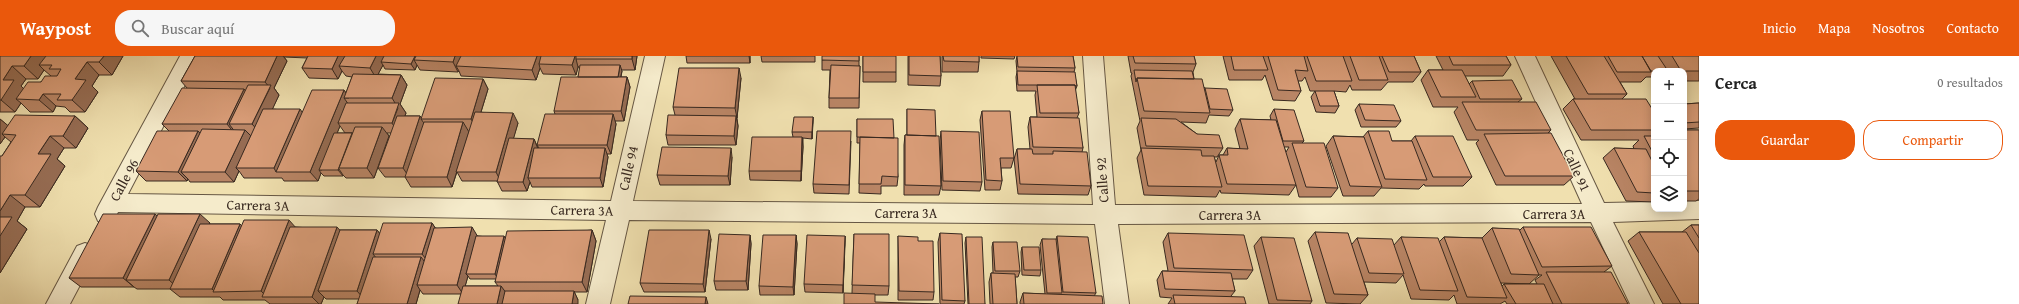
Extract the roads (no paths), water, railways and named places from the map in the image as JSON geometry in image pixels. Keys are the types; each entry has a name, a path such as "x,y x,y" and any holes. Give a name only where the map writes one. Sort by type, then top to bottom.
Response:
{"street":[{"name":"Calle 96","path":"58,304 190,56"},
{"name":"Calle 94","path":"598,304 618,211 655,56"},
{"name":"Calle 92","path":"1093,56 1105,215 1117,304"},
{"name":"Calle 91","path":"1525,56 1598,214 1642,304"},
{"name":"Carrera 3A","path":"112,203 618,211 1105,215 1598,214 1699,210"}]}
